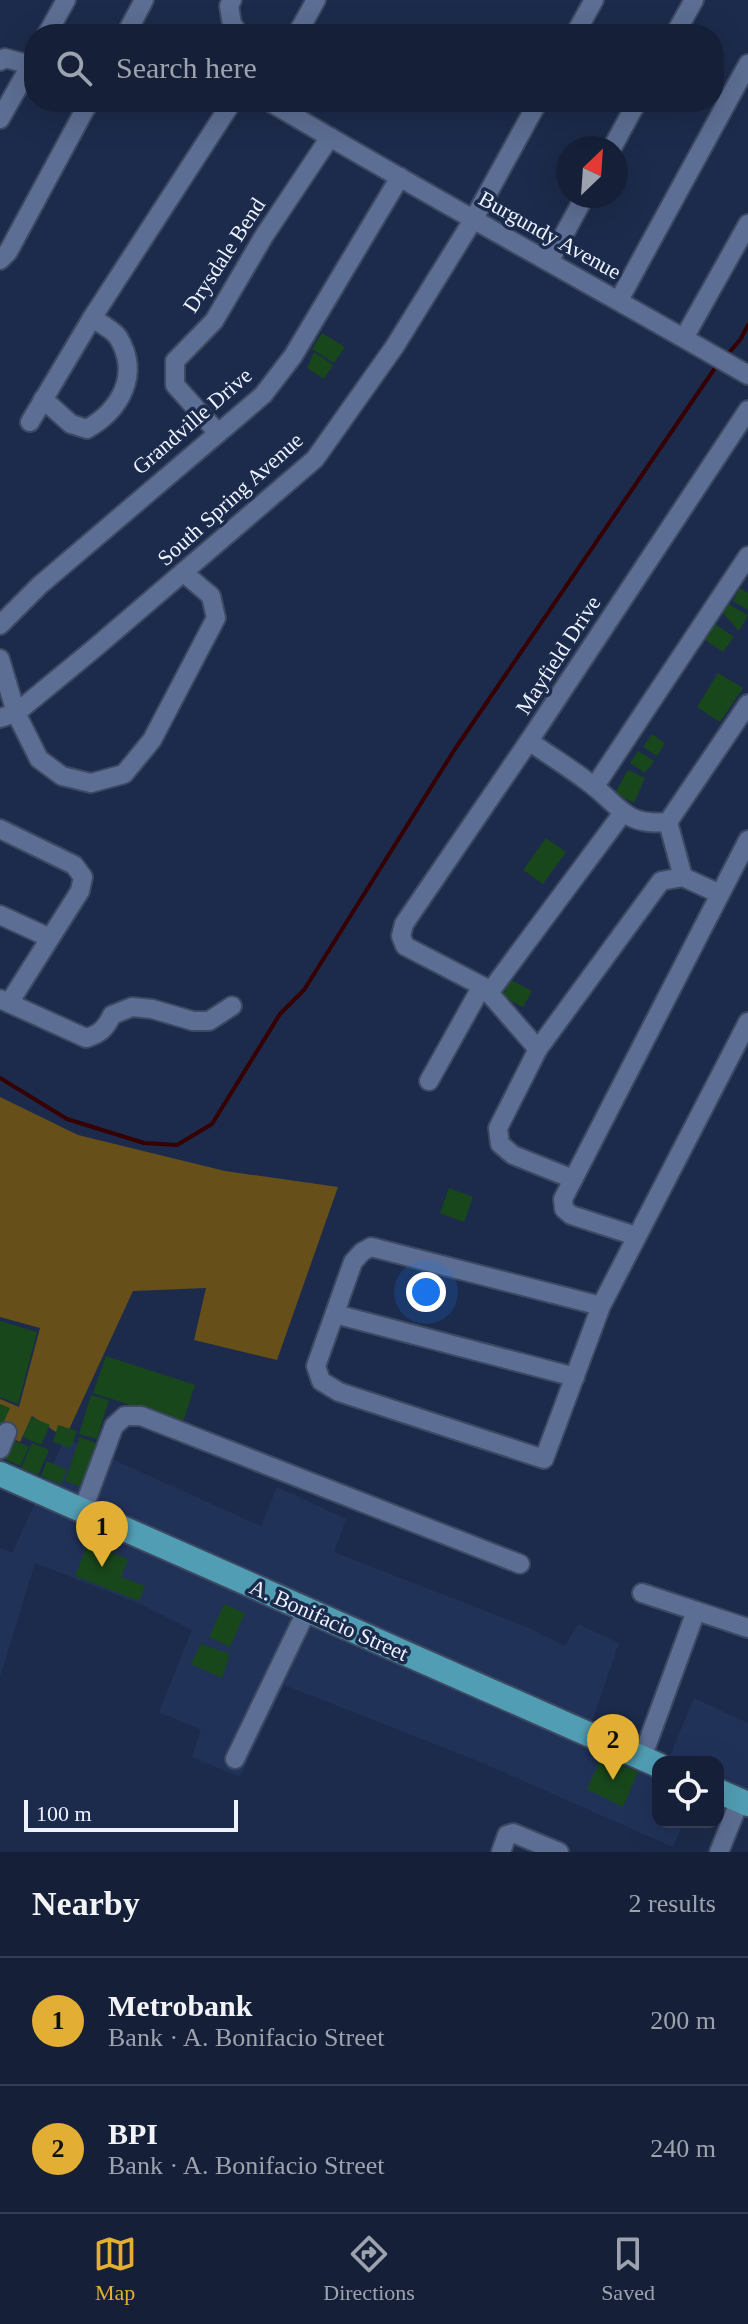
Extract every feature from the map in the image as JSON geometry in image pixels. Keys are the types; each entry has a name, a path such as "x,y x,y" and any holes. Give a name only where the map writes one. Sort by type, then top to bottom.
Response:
{"main road":[{"name":"A. Bonifacio Street","path":"0,1474 650,1762"}],"street":[{"path":"53,24 66,0"},
{"path":"131,24 144,0"},
{"path":"232,0 229,6 232,24"},
{"path":"303,24 316,0"},
{"path":"581,24 594,0"},
{"path":"681,24 694,0"},
{"path":"0,61 5,58 24,61"},
{"path":"724,108 748,64"},
{"path":"0,119 24,76"},
{"path":"0,260 8,252 84,112"},
{"path":"30,422 92,318 226,112"},
{"name":"Burgundy Avenue","path":"287,112 741,371"},
{"name":"South Spring Avenue","path":"8,715 184,573 315,459 395,346 473,220 532,112"},
{"path":"619,136 632,112"},
{"path":"619,300 722,112"},
{"name":"Drysdale Bend","path":"218,433 175,385 175,361 214,321 264,236 330,137"},
{"name":"Grandville Drive","path":"0,625 40,585 263,395 293,356 400,177"},
{"path":"550,260 578,208"},
{"path":"684,338 748,224"},
{"path":"43,399 71,424 87,429 103,420 121,398 128,382 126,358 117,335 92,318"},
{"name":"Mayfield Drive","path":"486,990 405,946 401,936 404,924 748,410"},
{"path":"595,786 748,556"},
{"path":"0,659 8,715 39,759 62,776 91,783 124,774 152,740 216,618 211,596 184,573"},
{"path":"683,877 668,822 748,704"},
{"path":"529,741 595,786 622,814 651,823 668,822"},
{"path":"429,1081 486,990 622,814"},
{"path":"0,829 74,865 83,877 80,891 5,1001 86,1038 98,1035 112,1015 132,1007 152,1009 193,1021 209,1021 232,1006"},
{"path":"636,1236 571,1215 564,1209 563,1199 748,840"},
{"path":"573,1179 513,1155 500,1144 498,1128 538,1049 661,881 683,877 720,894"},
{"path":"0,915 50,938"},
{"path":"486,990 538,1049"},
{"path":"601,1306 371,1247 353,1262 316,1366 321,1381 339,1392 544,1459 601,1306 748,1022"},
{"path":"335,1314 575,1377"},
{"path":"82,1512 114,1426 125,1416 141,1416 520,1564"},
{"path":"642,1593 748,1628"},
{"path":"235,1759 307,1610"},
{"path":"650,1762 696,1611"},
{"path":"719,1852 735,1798"},
{"path":"501,1852 509,1833 559,1852"}],"shaded area":[{"path":"0,1097 78,1135 225,1171 338,1187 277,1360 194,1340 206,1288 133,1291 65,1438 32,1416 20,1442 0,1432 0,1399 19,1407 40,1328 0,1317"},
{"path":"65,1438 261,1526 277,1487 346,1519 334,1552 524,1626 565,1646 578,1624 619,1643 592,1721 665,1756 652,1756 652,1828 681,1828 673,1847 478,1761 284,1685 240,1777 192,1757 201,1730 159,1712 192,1630 140,1604 35,1563 0,1677 0,1548 12,1553"},
{"path":"694,1698 748,1723 748,1815 724,1805 724,1756 670,1756"}],"building":[{"path":"322,333 345,347 334,363 312,349"},
{"path":"314,352 333,365 324,379 307,368"},
{"path":"740,588 748,593 748,610 733,601"},
{"path":"728,604 748,615 739,631 723,613"},
{"path":"715,624 734,637 723,652 704,639"},
{"path":"718,673 743,688 720,722 697,707"},
{"path":"652,734 665,743 657,756 643,747"},
{"path":"638,751 654,761 645,773 630,763"},
{"path":"628,770 645,778 634,803 615,793"},
{"path":"546,838 566,852 543,884 523,870"},
{"path":"511,980 532,991 523,1007 502,996"},
{"path":"449,1188 473,1197 464,1222 440,1213"},
{"path":"0,1321 37,1332 18,1404 0,1397"},
{"path":"106,1356 195,1385 183,1422 93,1393"},
{"path":"91,1395 109,1400 97,1439 79,1434"},
{"path":"0,1404 10,1408 0,1430"},
{"path":"31,1417 50,1425 41,1445 23,1437"},
{"path":"58,1425 77,1431 71,1448 53,1442"},
{"path":"80,1437 96,1443 81,1487 65,1481"},
{"path":"11,1439 29,1447 20,1466 2,1458"},
{"path":"32,1443 49,1450 38,1475 21,1468"},
{"path":"47,1461 67,1470 61,1484 41,1476"},
{"path":"88,1543 128,1559 121,1577 145,1586 139,1601 75,1576"},
{"path":"224,1604 245,1613 230,1647 209,1637"},
{"path":"201,1644 230,1654 222,1678 191,1664"},
{"path":"602,1756 638,1772 623,1807 587,1789"}],"waterway":[{"path":"726,356 748,325"},
{"path":"0,1078 67,1119 144,1143 177,1145 212,1124 280,1014 304,990 455,749 717,365"}],"place":[{"name":"Metrobank","path":"102,1567"},
{"name":"BPI","path":"613,1780"}]}
